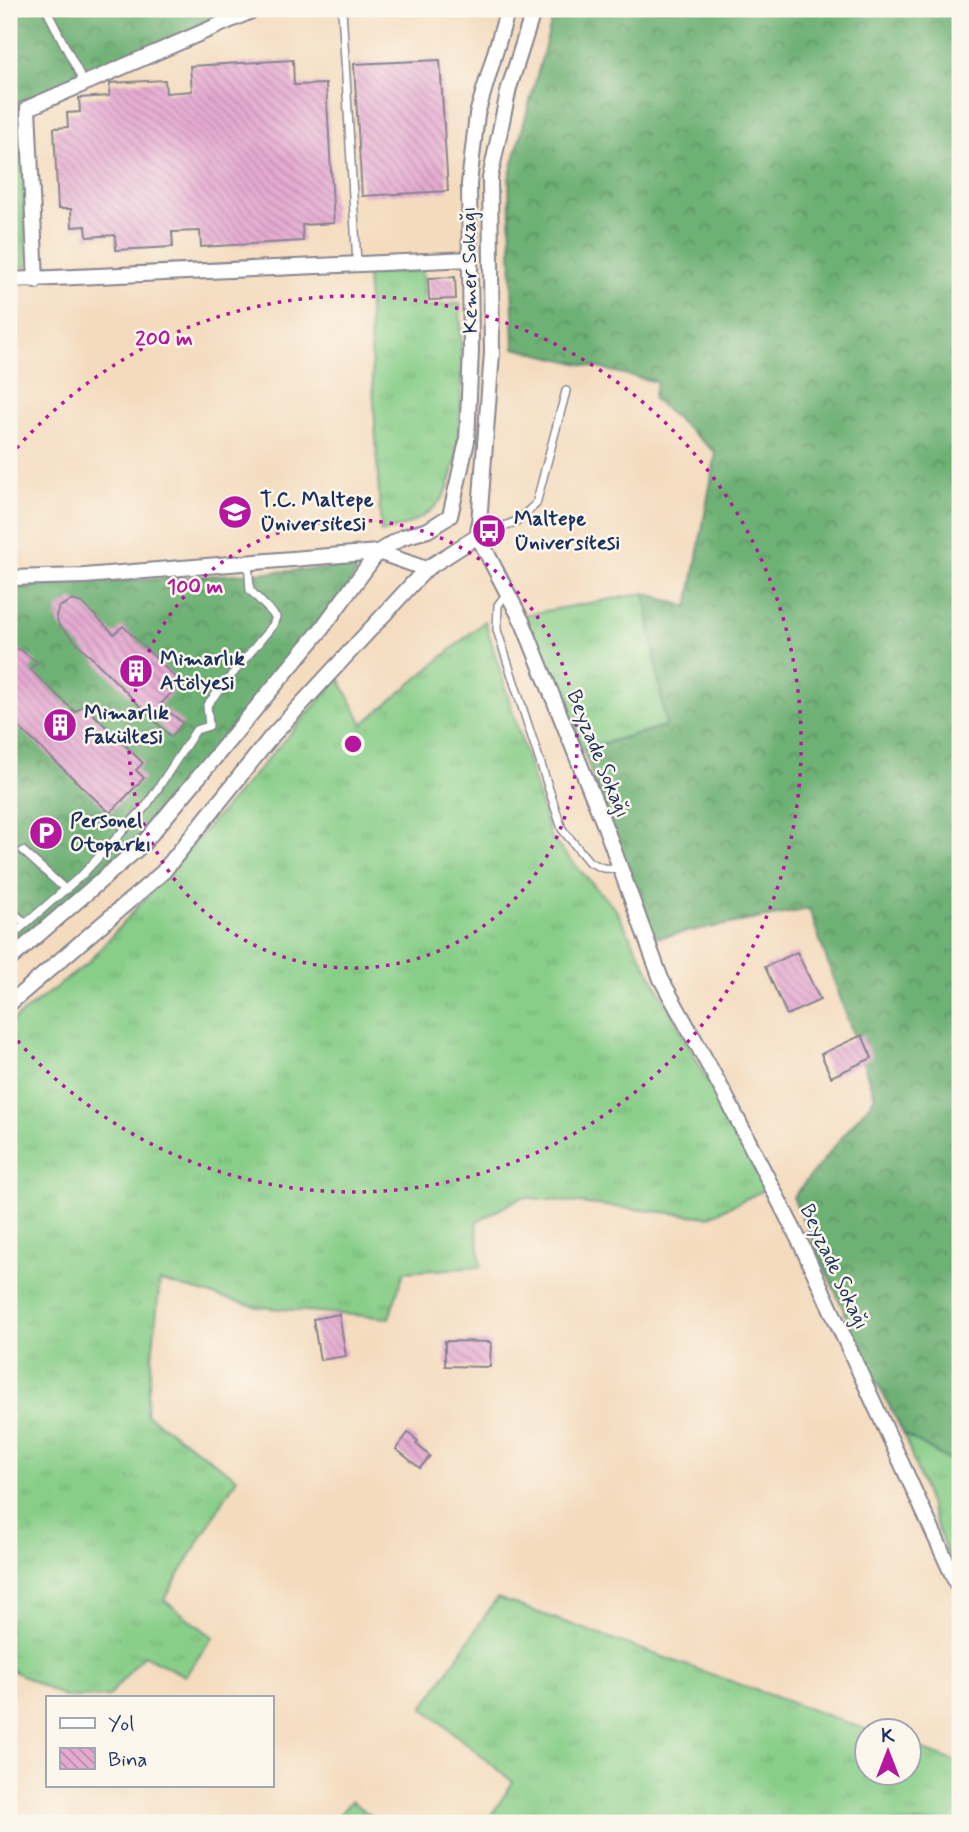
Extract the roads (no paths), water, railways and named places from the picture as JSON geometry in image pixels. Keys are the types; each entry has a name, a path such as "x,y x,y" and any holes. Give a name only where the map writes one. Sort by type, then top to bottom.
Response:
{"street":[{"path":"36,281 28,108 256,9"},
{"path":"9,960 142,845 320,631 378,552 403,537 428,530 450,516 467,441 469,184 477,114 508,9"},
{"name":"Kemer Sokağı","path":"478,536 492,353 490,178 509,88 534,9"},
{"path":"9,280 36,281 470,259"},
{"path":"9,1004 163,872 272,736 426,569 478,536"},
{"name":"Beyzade Sokağı","path":"478,536 523,623 661,979 726,1095 802,1246 960,1591"},
{"path":"9,578 84,576 378,552 426,569"}],"lane":[{"path":"46,9 84,84"},
{"path":"342,9 357,264"},
{"path":"478,536 517,520 536,504 566,391"},
{"path":"9,938 66,890 147,805 196,730 209,726 207,705 273,625 276,617 250,590 248,561"},
{"path":"507,593 498,605 497,630 562,829 589,862 603,868 620,869"},
{"path":"23,851 66,890"},
{"path":"9,908 26,924"}],"place":[{"name":"T.C. Maltepe Üniversitesi","path":"235,512"},
{"name":"Maltepe Üniversitesi","path":"489,531"},
{"name":"Mimarlık Atölyesi","path":"136,671"},
{"name":"Mimarlık Fakültesi","path":"60,725"},
{"name":"Personel Otoparkı","path":"46,833"}]}
